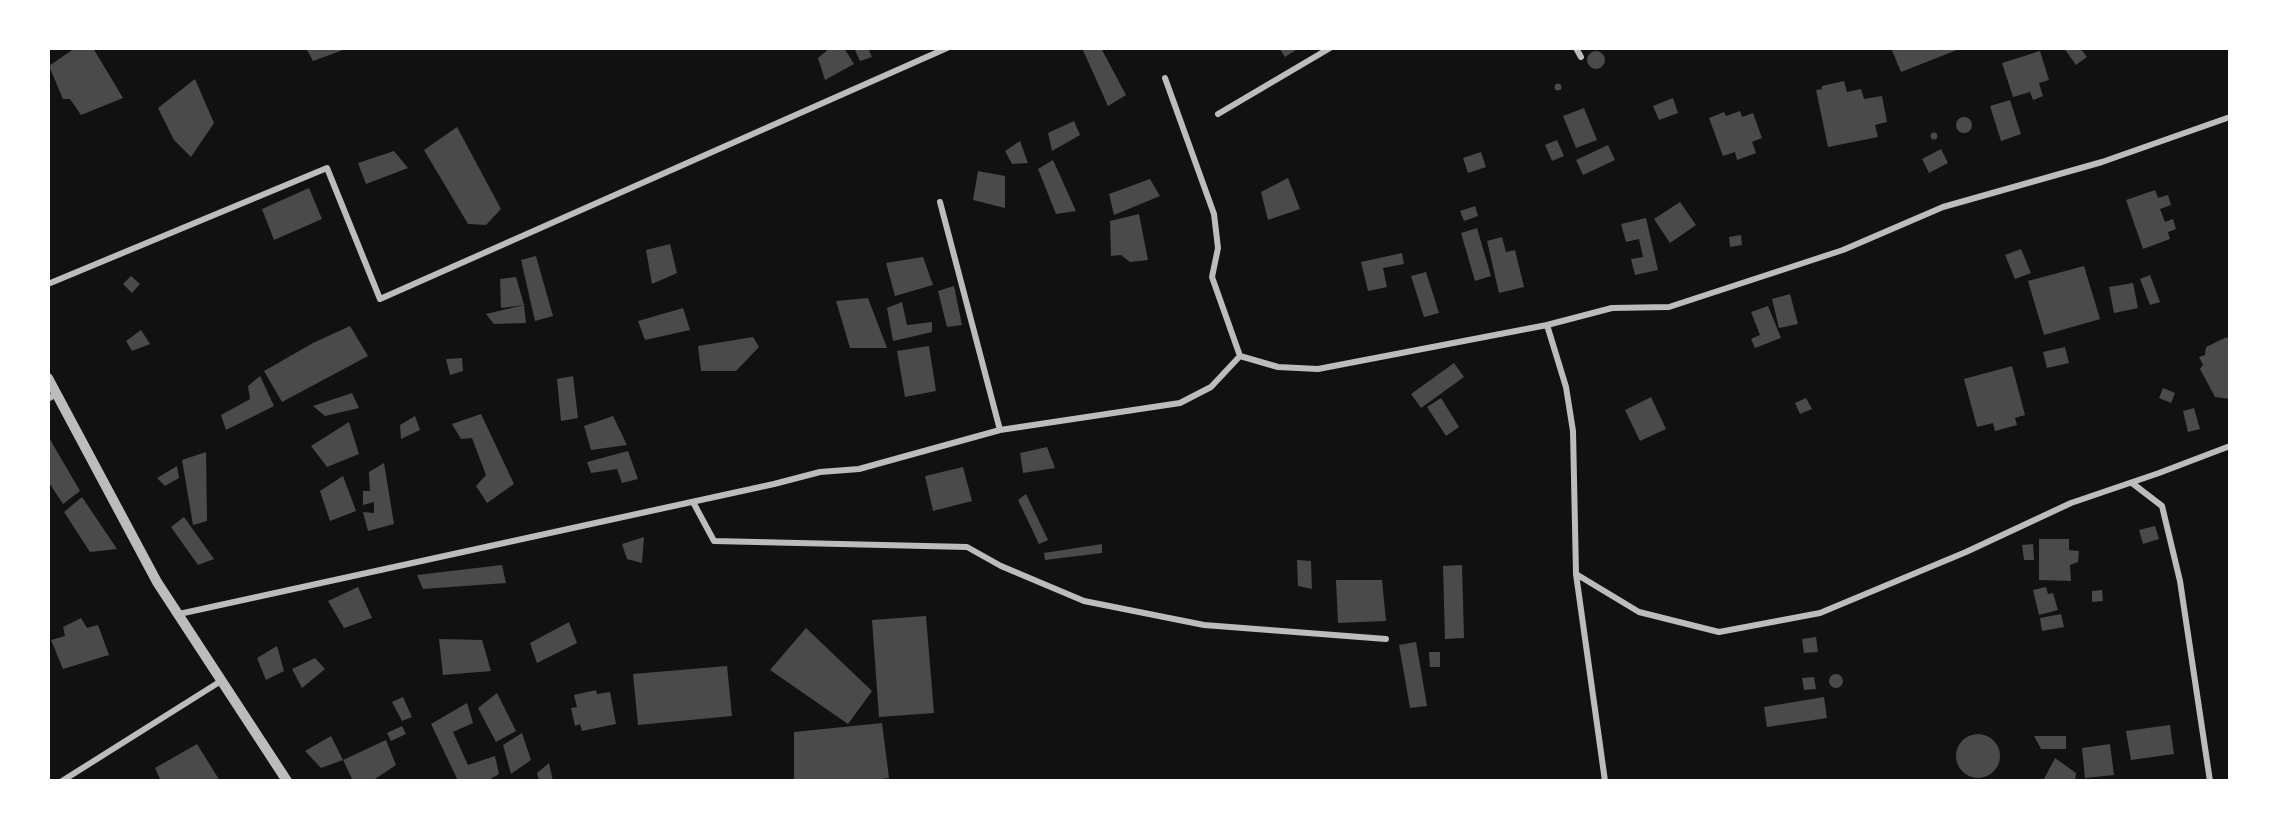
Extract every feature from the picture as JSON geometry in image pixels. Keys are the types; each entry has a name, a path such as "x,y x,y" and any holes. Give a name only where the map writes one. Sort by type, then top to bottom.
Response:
{"street":[{"path":"48,284 327,168 380,298 947,48"},
{"path":"1218,114 1330,48"},
{"path":"1576,48 1581,57"},
{"path":"1165,78 1214,214 1218,248 1212,277 1240,356"},
{"path":"1240,356 1278,367 1318,369 1547,325 1612,308 1669,307 1843,250 1943,207 2102,162 2230,117"},
{"path":"940,202 1000,430"},
{"path":"1547,325 1566,387 1573,432 1576,574 1605,781"},
{"path":"179,614 693,502 820,472 859,469 1000,430 1180,403 1211,387 1240,356"},
{"path":"48,378 52,396 157,582 287,781"},
{"path":"1576,574 1639,612 1719,632 1820,613 1966,552 2071,503 2230,446"},
{"path":"2132,483 2162,506 2180,581 2210,781"},
{"path":"693,502 714,541 967,548 1002,566 1084,601 1204,625 1386,639"},
{"path":"62,781 221,681"}],"building":[{"path":"75,48 93,48 123,98 81,115 70,99 63,99 49,66"},
{"path":"306,48 342,48 343,50 313,61"},
{"path":"830,48 844,48 854,64 825,80 818,58"},
{"path":"854,48 868,48 872,57 860,61"},
{"path":"1082,48 1101,48 1126,95 1108,106"},
{"path":"1279,48 1299,48 1285,57"},
{"path":"1891,48 1962,48 1901,72"},
{"path":"2064,48 2080,48 2087,57 2076,65"},
{"path":"1596,51 1602,54 1605,60 1602,66 1596,69 1590,66 1587,60 1590,54"},
{"path":"2040,51 2049,80 2039,83 2043,96 2033,100 2030,92 2013,97 2002,63"},
{"path":"195,79 214,123 191,157 174,140 158,108"},
{"path":"1844,81 1847,92 1861,89 1864,99 1882,96 1887,122 1875,125 1878,137 1828,147 1816,90 1822,89 1822,86"},
{"path":"1558,83 1562,87 1558,91 1554,87"},
{"path":"1673,98 1678,113 1659,120 1653,106"},
{"path":"2010,100 2021,134 2001,141 1990,106"},
{"path":"1584,108 1597,140 1576,148 1563,116"},
{"path":"1740,111 1742,117 1753,113 1762,138 1752,142 1756,153 1737,160 1735,152 1723,156 1709,118 1724,112 1726,116"},
{"path":"1964,117 1972,125 1964,133 1956,125"},
{"path":"1074,121 1080,135 1052,151 1048,133"},
{"path":"457,127 501,209 486,225 468,224 424,150"},
{"path":"1934,132 1938,136 1934,140 1930,136"},
{"path":"1557,140 1564,156 1552,161 1545,145"},
{"path":"1020,141 1028,163 1012,164 1005,151"},
{"path":"1608,145 1615,160 1583,175 1576,160"},
{"path":"1941,149 1948,163 1929,173 1922,159"},
{"path":"394,151 408,168 366,184 358,163"},
{"path":"1481,152 1486,167 1468,173 1463,158"},
{"path":"1053,160 1076,211 1056,214 1038,169"},
{"path":"978,171 1005,176 1005,208 973,200"},
{"path":"1288,178 1300,209 1268,220 1261,192"},
{"path":"1150,179 1160,196 1114,215 1109,194"},
{"path":"309,188 322,219 274,240 262,209"},
{"path":"2155,190 2158,198 2168,195 2171,205 2160,209 2165,222 2173,219 2176,229 2168,232 2170,239 2143,249 2126,200"},
{"path":"1680,202 1696,225 1670,243 1654,219"},
{"path":"1475,206 1478,216 1464,221 1460,211"},
{"path":"1139,214 1148,260 1130,262 1121,255 1111,256 1110,221"},
{"path":"1646,218 1658,270 1635,275 1631,259 1643,257 1639,239 1626,242 1621,224"},
{"path":"1477,228 1491,276 1475,281 1461,233"},
{"path":"1741,235 1742,245 1730,247 1729,237"},
{"path":"1502,237 1506,252 1515,250 1524,287 1499,293 1487,241"},
{"path":"670,244 677,273 652,284 646,250"},
{"path":"2021,249 2031,273 2015,279 2005,255"},
{"path":"1402,253 1404,264 1383,268 1387,287 1368,291 1361,262"},
{"path":"536,256 553,316 535,321 521,260"},
{"path":"923,257 933,285 895,296 886,263"},
{"path":"2084,266 2100,319 2044,335 2028,281"},
{"path":"1426,272 1439,313 1424,317 1411,276"},
{"path":"2150,275 2160,302 2150,305 2140,279"},
{"path":"131,276 140,284 132,293 123,284"},
{"path":"516,277 524,305 501,308 500,279"},
{"path":"2133,283 2138,308 2114,313 2109,287"},
{"path":"954,286 962,325 947,327 938,291"},
{"path":"1790,294 1798,324 1779,328 1772,299"},
{"path":"868,298 887,348 850,348 836,301"},
{"path":"902,302 907,325 932,322 932,332 893,341 887,308"},
{"path":"524,305 526,323 494,324 486,314"},
{"path":"1768,306 1781,338 1755,348 1751,339 1760,335 1751,312"},
{"path":"683,308 690,330 645,340 638,321"},
{"path":"350,326 368,356 282,402 264,371 313,343"},
{"path":"141,330 150,344 132,351 126,341"},
{"path":"753,337 759,347 736,371 701,371 698,346"},
{"path":"2227,337 2230,343 2230,399 2215,397 2200,369 2203,365 2199,357 2205,355 2206,347"},
{"path":"929,346 936,391 905,397 897,351"},
{"path":"2065,347 2069,363 2047,368 2043,352"},
{"path":"462,358 463,371 450,375 446,359"},
{"path":"1454,363 1464,377 1421,408 1411,394"},
{"path":"2012,366 2025,415 2015,418 2017,425 1995,431 1993,423 1977,427 1964,379"},
{"path":"260,376 274,406 226,430 221,415 250,399 248,386"},
{"path":"573,376 578,418 561,421 557,379"},
{"path":"2163,388 2175,393 2171,403 2159,398"},
{"path":"352,393 359,408 325,416 313,406"},
{"path":"1651,397 1666,429 1640,441 1625,410"},
{"path":"1441,398 1459,427 1446,436 1427,407"},
{"path":"1806,398 1812,409 1800,414 1795,403"},
{"path":"2194,408 2200,429 2188,432 2183,411"},
{"path":"481,414 514,484 487,503 476,486 486,475 472,438 461,439 452,424"},
{"path":"415,416 420,430 401,439 400,425"},
{"path":"613,416 627,445 591,450 584,426"},
{"path":"349,422 359,454 327,467 311,446"},
{"path":"48,436 80,491 63,504 48,481"},
{"path":"1047,447 1055,468 1023,473 1020,453"},
{"path":"628,451 638,479 622,483 617,469 591,473 587,462"},
{"path":"206,452 207,521 193,525 182,460"},
{"path":"384,463 394,524 368,531 363,512 374,513 374,502 363,505 363,491 370,491 369,472"},
{"path":"177,466 179,478 165,486 157,478"},
{"path":"963,467 972,501 933,511 925,476"},
{"path":"343,476 356,511 330,521 320,491"},
{"path":"1026,494 1048,540 1039,544 1018,500"},
{"path":"82,497 117,549 90,552 64,512"},
{"path":"184,517 214,559 198,565 171,527"},
{"path":"2155,526 2159,539 2143,544 2139,530"},
{"path":"644,537 642,563 627,559 622,544"},
{"path":"2039,539 2069,539 2069,550 2079,551 2078,562 2070,565 2071,581 2039,580"},
{"path":"1102,544 1102,553 1045,560 1044,553"},
{"path":"2033,544 2034,560 2024,560 2022,545"},
{"path":"1297,560 1311,561 1312,589 1298,586"},
{"path":"502,565 506,583 423,589 417,575"},
{"path":"1462,565 1464,638 1445,639 1443,566"},
{"path":"1336,580 1382,580 1386,621 1338,623"},
{"path":"358,587 372,618 344,628 328,601"},
{"path":"2046,587 2048,594 2053,593 2058,610 2039,615 2033,590"},
{"path":"2102,590 2103,601 2092,602 2092,591"},
{"path":"2061,614 2064,627 2042,631 2040,618"},
{"path":"926,616 934,713 879,717 872,620"},
{"path":"81,618 87,628 98,625 109,655 63,669 51,640 65,636 63,627"},
{"path":"569,622 577,643 537,663 530,643"},
{"path":"806,628 872,691 848,724 770,670"},
{"path":"1816,637 1818,652 1804,653 1802,639"},
{"path":"439,639 482,640 491,671 443,675"},
{"path":"1416,642 1427,706 1410,708 1399,645"},
{"path":"277,646 284,671 266,680 257,658"},
{"path":"1429,652 1440,652 1440,667 1430,667"},
{"path":"315,658 325,669 302,688 292,669"},
{"path":"727,666 732,716 638,725 633,674"},
{"path":"1836,674 1841,676 1843,681 1841,686 1836,688 1831,686 1829,681 1831,676"},
{"path":"1814,677 1816,689 1804,690 1802,678"},
{"path":"596,690 597,694 610,692 616,724 582,731 580,724 575,726 571,708 577,707 574,695"},
{"path":"497,693 516,731 496,742 478,708"},
{"path":"403,697 412,717 402,721 392,702"},
{"path":"1824,697 1827,718 1767,727 1764,707"},
{"path":"467,703 473,723 453,732 468,765 495,756 499,774 487,781 458,781 431,724"},
{"path":"882,723 889,778 865,781 794,781 794,732"},
{"path":"2170,725 2174,754 2131,760 2126,731"},
{"path":"402,726 406,734 391,741 387,733"},
{"path":"522,733 531,760 511,774 503,745"},
{"path":"1978,734 1993,741 2000,756 1993,771 1978,778 1963,771 1956,756 1963,741"},
{"path":"331,736 343,760 321,768 305,751"},
{"path":"2034,736 2066,736 2066,749 2041,749"},
{"path":"386,740 396,765 372,781 353,781 343,760"},
{"path":"197,744 220,781 161,781 155,768"},
{"path":"2110,744 2114,775 2085,778 2082,748"},
{"path":"2055,758 2076,773 2075,781 2043,781"},
{"path":"549,763 553,781 539,781 537,773"}]}
